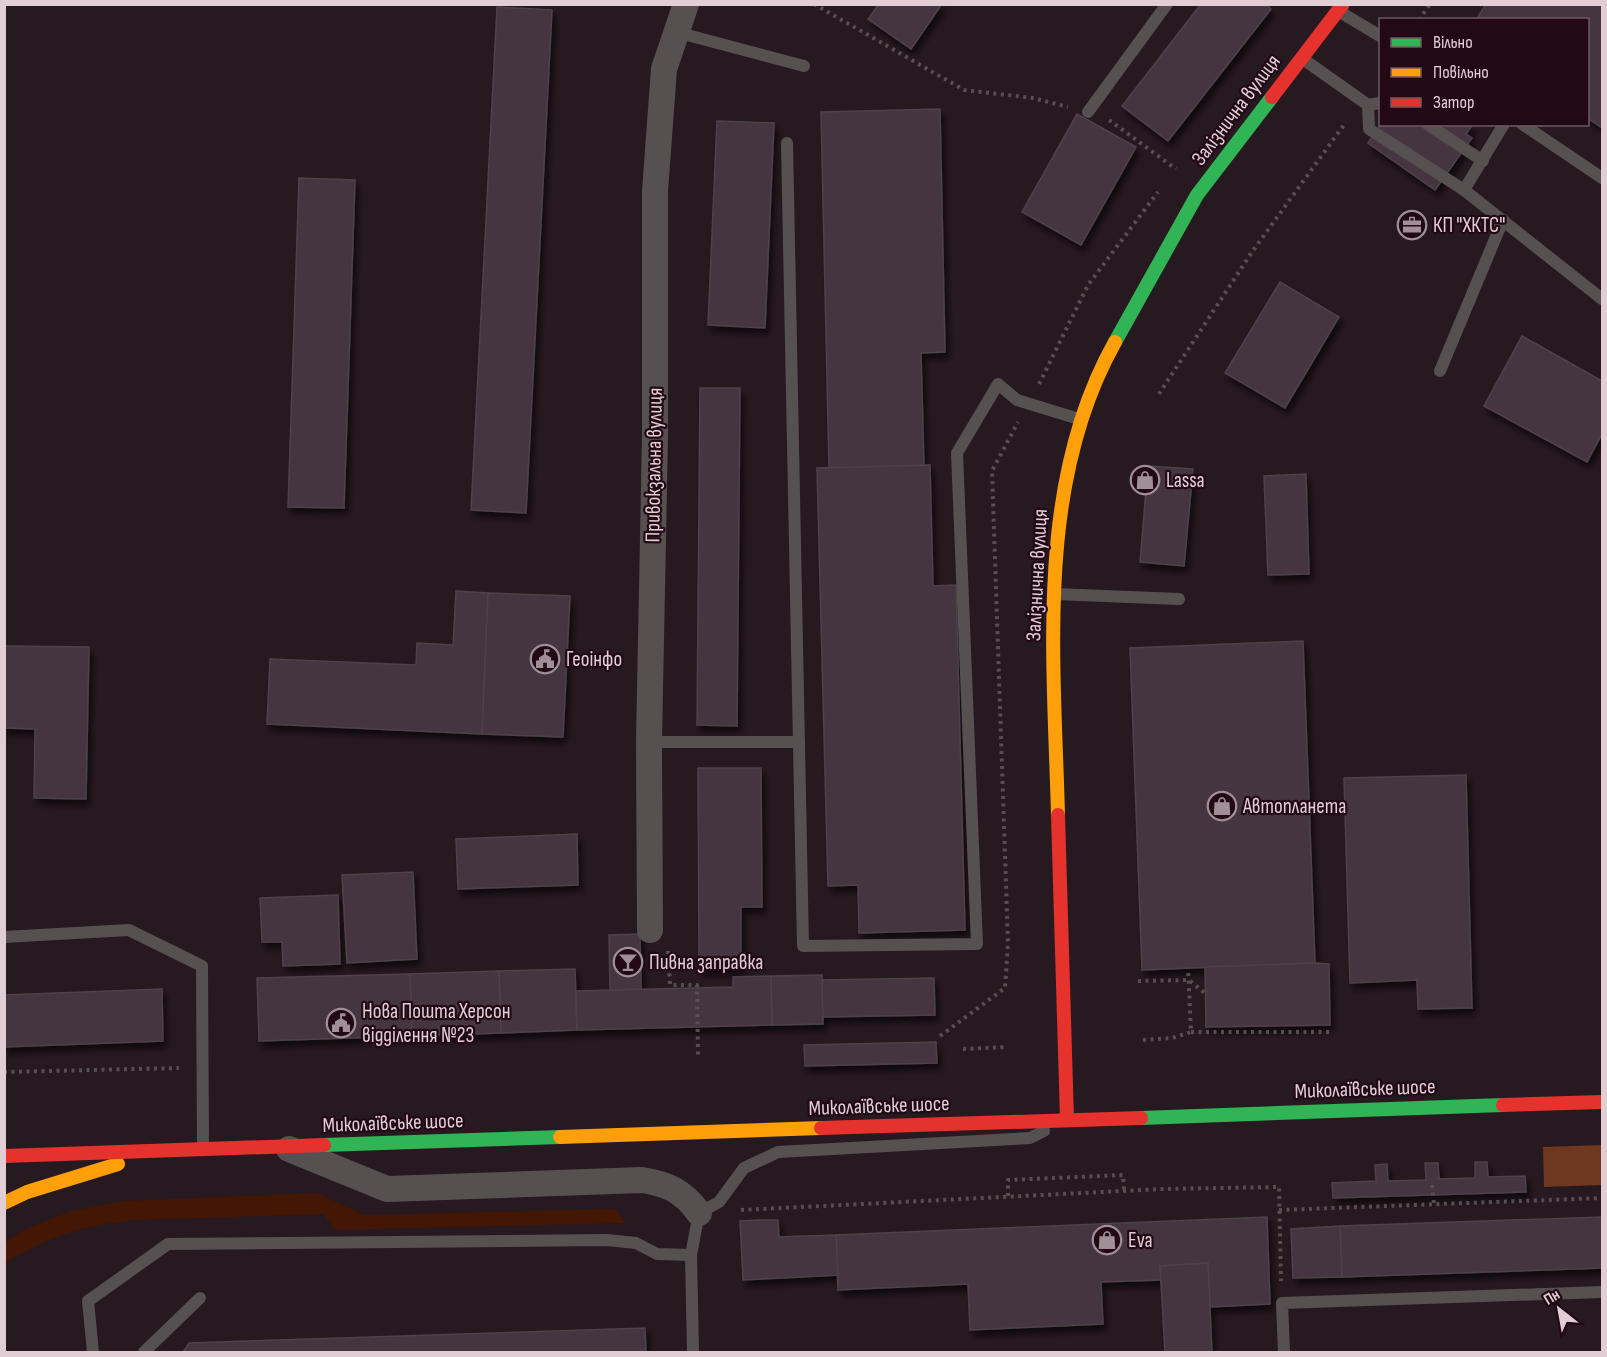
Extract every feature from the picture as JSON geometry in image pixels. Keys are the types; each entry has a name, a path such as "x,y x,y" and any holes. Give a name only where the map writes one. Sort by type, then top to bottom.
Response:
{"main road":[{"name":"Залізнична вулиця","path":"1067,1120 1054,594 1057,527 1080,420 1105,359 1203,189 1302,59 1337,7"},
{"name":"Миколаївське шосе","path":"4,1156 1602,1102"},
{"name":"Миколаївське шосе","path":"4,1203 27,1192 157,1152"}],"street":[{"name":"Привокзальна вулиця","path":"650,930 649,742 655,435 654,191 664,69 686,4"},
{"path":"285,1148 387,1189 642,1180 664,1183 679,1190 699,1213"}],"lane":[{"path":"1088,112 1167,4"},
{"path":"1337,7 1379,35"},
{"path":"676,33 804,66"},
{"path":"1302,59 1365,103 1379,102"},
{"path":"1365,103 1369,129 1464,190 1602,299"},
{"path":"1430,126 1483,161"},
{"path":"1464,190 1503,126"},
{"path":"1525,126 1602,178"},
{"path":"787,143 803,946 977,944 957,453 999,384 1017,400 1080,420"},
{"path":"1440,371 1503,220"},
{"path":"1054,594 1179,599"},
{"path":"649,742 799,742"},
{"path":"4,937 129,930 202,966 203,1149"},
{"path":"693,1353 691,1255 699,1213 719,1203 744,1168 778,1152 1030,1138 1067,1120"},
{"path":"93,1353 88,1301 168,1244 607,1240 636,1243 657,1254 691,1255"},
{"path":"1284,1353 1282,1303 1602,1292"},
{"path":"144,1353 200,1298"}],"path":[{"path":"814,4 964,90 1033,98 1103,116 1203,189"},
{"path":"1420,18 1430,4"},
{"path":"1160,394 1252,252 1365,103"},
{"path":"650,930 670,953 670,985 697,985 698,1056"},
{"path":"1188,968 1191,1032"},
{"path":"1138,981 1189,980 1206,994"},
{"path":"1143,1040 1172,1038 1191,1032 1329,1032"},
{"path":"963,1049 1007,1047"},
{"path":"4,1072 204,1067"},
{"path":"1008,1196 1008,1180 1123,1175 1124,1191"},
{"path":"1432,1185 1434,1204"},
{"path":"737,1210 1124,1191 1279,1187 1282,1303"},
{"path":"1279,1210 1602,1198"}],"shaded area":[{"path":"1602,1145 1602,1185 1544,1187 1543,1147"},
{"path":"317,1193 364,1215 615,1209 626,1223 335,1230 323,1214 136,1220 100,1225 68,1233 5,1263 5,1243 24,1230 71,1211 125,1201"}],"building":[{"path":"879,4 942,4 911,49 868,19"},
{"path":"1201,4 1265,4 1271,9 1168,141 1122,106"},
{"path":"1486,4 1602,4 1602,128 1589,119 1589,18 1477,18"},
{"path":"497,7 552,10 526,513 471,510"},
{"path":"940,109 945,352 921,353 924,466 829,468 821,112"},
{"path":"1077,114 1136,147 1081,245 1022,212"},
{"path":"717,121 774,123 765,328 708,325"},
{"path":"1380,126 1472,126 1466,134 1472,138 1435,190 1368,143"},
{"path":"299,178 355,180 344,508 288,507"},
{"path":"1280,282 1339,317 1285,408 1225,373"},
{"path":"1522,336 1602,381 1602,434 1587,462 1484,406"},
{"path":"700,388 740,388 737,726 697,725"},
{"path":"930,465 933,586 956,585 965,930 859,933 858,885 828,886 817,468"},
{"path":"1148,466 1193,469 1184,566 1140,562"},
{"path":"1306,474 1309,574 1268,575 1264,476"},
{"path":"456,591 488,593 482,734 267,724 270,659 416,665 417,643 453,645"},
{"path":"488,593 570,596 563,737 482,734"},
{"name":"Автопланета","path":"1303,641 1315,963 1142,970 1130,648"},
{"path":"4,646 89,647 86,799 34,798 35,729 4,728"},
{"path":"698,768 761,768 762,907 741,907 741,969 699,970"},
{"path":"1466,775 1472,1008 1418,1009 1417,980 1350,983 1344,778"},
{"path":"577,834 578,885 458,889 456,839"},
{"path":"413,872 417,959 347,963 342,875"},
{"path":"338,895 340,964 283,966 282,942 262,942 260,898"},
{"path":"640,934 641,989 610,990 609,935"},
{"path":"1329,964 1330,1025 1206,1027 1205,967"},
{"path":"575,969 577,1030 501,1033 499,971"},
{"path":"499,971 501,1033 412,1036 410,974"},
{"path":"410,974 412,1036 259,1041 257,978"},
{"path":"822,975 823,1024 772,1025 771,976"},
{"path":"771,976 772,1025 577,1030 576,991 733,987 733,977"},
{"path":"934,978 935,1015 823,1017 822,980"},
{"path":"162,989 163,1041 4,1047 4,995"},
{"path":"936,1042 937,1063 805,1066 804,1045"},
{"path":"1475,1162 1487,1162 1488,1177 1525,1176 1526,1192 1333,1198 1332,1183 1376,1181 1375,1165 1387,1164 1388,1181 1426,1180 1425,1163 1438,1163 1439,1179 1475,1178"},
{"path":"1267,1217 1270,1304 1210,1307 1208,1263 1160,1266 1161,1280 1101,1282 1103,1324 970,1330 968,1284 838,1290 836,1235"},
{"path":"1602,1217 1602,1268 1342,1277 1340,1226"},
{"path":"778,1220 779,1237 836,1235 838,1275 743,1280 740,1221"},
{"path":"1340,1226 1342,1277 1293,1278 1291,1229"},
{"path":"1208,1263 1212,1352 1165,1352 1160,1266"},
{"path":"645,1328 646,1352 183,1352 189,1343"}],"traffic: fast":[{"path":"1115,342 1197,195 1272,97"},
{"path":"1141,1118 1503,1105"},
{"path":"324,1145 560,1137"}],"traffic: slow":[{"path":"1058,815 1053,634 1055,573 1061,513 1072,454 1089,397 1115,342"},
{"path":"560,1137 821,1128"},
{"path":"4,1203 27,1192 118,1164"}],"traffic: jam":[{"path":"1272,97 1343,4"},
{"path":"1058,815 1067,1120"},
{"path":"1503,1105 1602,1102"},
{"path":"821,1128 1141,1118"},
{"path":"4,1156 324,1145"}],"place":[{"name":"КП \"ХКТС\"","path":"1412,225"},
{"name":"Lassa","path":"1145,480"},
{"name":"Геоінфо","path":"545,659"},
{"name":"Автопланета","path":"1222,806"},
{"name":"Пивна заправка","path":"628,962"},
{"name":"Нова Пошта Херсон відділення №23","path":"341,1023"},
{"name":"Eva","path":"1107,1240"}]}
